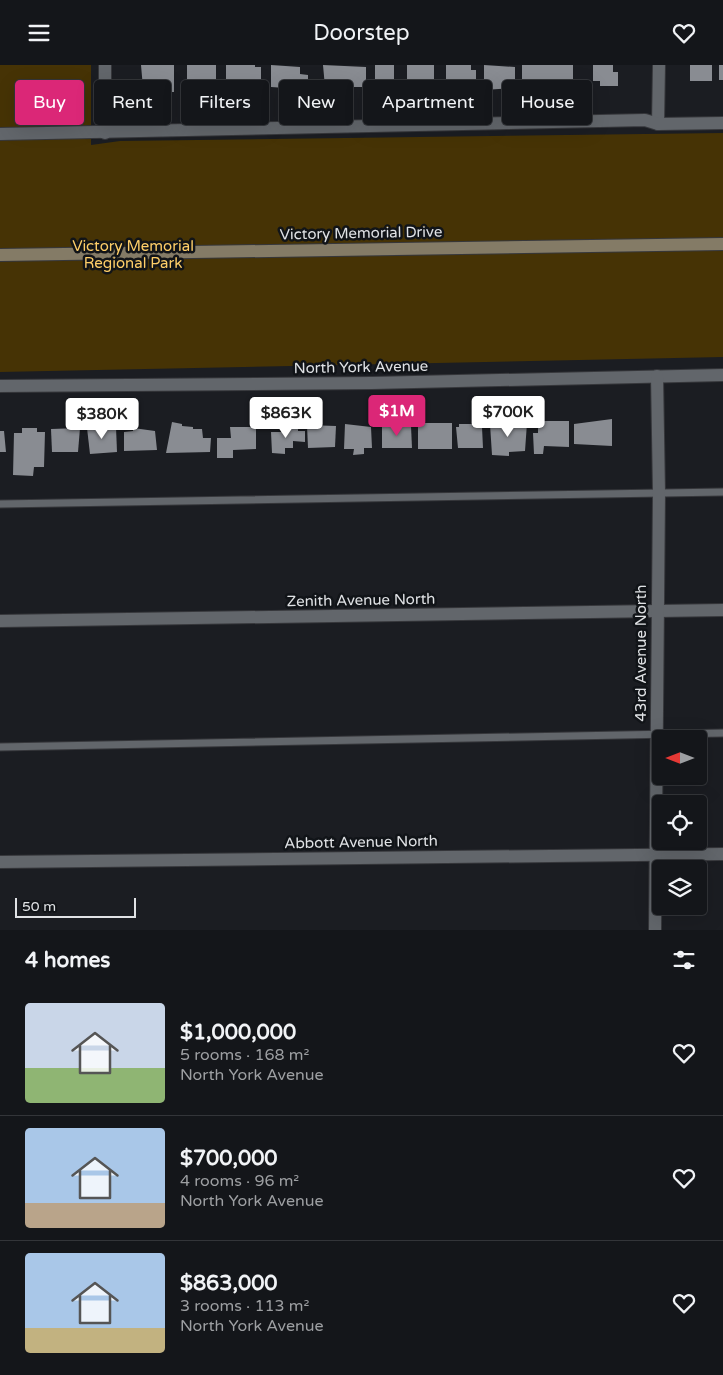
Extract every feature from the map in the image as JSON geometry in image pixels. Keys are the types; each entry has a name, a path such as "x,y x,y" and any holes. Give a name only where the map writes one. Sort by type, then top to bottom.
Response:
{"street":[{"path":"105,65 105,133"},
{"path":"658,124 659,65"},
{"path":"0,134 645,120 658,124 723,123"},
{"name":"Victory Memorial Drive","path":"0,255 723,244"},
{"name":"North York Avenue","path":"0,387 372,383 723,375"},
{"name":"43rd Avenue North","path":"657,376 659,493 657,730"},
{"name":"Zenith Avenue North","path":"0,621 723,610"},
{"name":"43rd Avenue North","path":"655,930 656,785"},
{"name":"Abbott Avenue North","path":"0,862 723,854"}],"lane":[{"path":"0,504 723,492"},
{"path":"708,733 723,733"},
{"path":"0,747 652,734"}],"green space":[{"name":"Victory Memorial Regional Park","path":"0,65 91,65 91,145 120,141 723,133 723,357 0,372"}],"building":[{"path":"141,65 174,65 174,92 171,92 171,80 142,80"},
{"path":"187,65 216,65 216,80 187,80"},
{"path":"226,65 255,65 255,67 261,67 261,80 226,80"},
{"path":"271,65 300,67 300,74 308,75 308,80 279,80 279,88 271,87"},
{"path":"323,65 366,67 366,80 363,80 363,87 353,87 353,80 324,80"},
{"path":"375,65 394,65 394,80 375,80"},
{"path":"407,65 434,65 434,80 407,80"},
{"path":"446,65 471,65 471,70 476,70 476,80 446,80"},
{"path":"484,65 515,67 515,80 502,80 502,89 492,89 492,80 484,80"},
{"path":"522,65 573,65 573,80 522,79"},
{"path":"593,65 613,65 613,72 618,72 618,86 600,86 600,81 593,81"},
{"path":"690,65 712,65 712,81 690,81"},
{"path":"719,65 723,65 723,80 719,80"},
{"path":"612,419 612,446 574,444 574,424"},
{"path":"538,421 569,421 569,447 544,446 543,454 534,454 533,433 538,433"},
{"path":"172,422 182,424 182,426 193,427 193,429 202,429 203,438 211,438 210,452 166,453"},
{"path":"418,423 452,423 452,449 418,449"},
{"path":"527,423 525,451 509,452 509,456 492,455 490,424"},
{"path":"345,424 371,427 372,448 364,448 364,454 353,455 354,449 344,449"},
{"path":"459,424 472,424 473,427 482,427 483,448 458,448 456,427 459,427"},
{"path":"283,425 298,425 298,431 305,431 305,442 293,441 293,448 285,448 285,454 272,453 271,432 283,432"},
{"path":"307,425 336,426 335,447 308,448"},
{"path":"411,426 412,448 382,448 382,427"},
{"path":"116,427 117,452 90,454 87,428"},
{"path":"230,427 256,427 256,449 233,450 233,458 217,458 217,438 231,438"},
{"path":"22,428 37,428 37,432 45,432 44,467 34,467 33,476 13,475 14,433 22,433"},
{"path":"80,428 78,452 52,452 51,429"},
{"path":"133,428 155,431 157,450 124,451 124,432 133,431"},
{"path":"0,431 4,431 6,452 0,452"}]}
